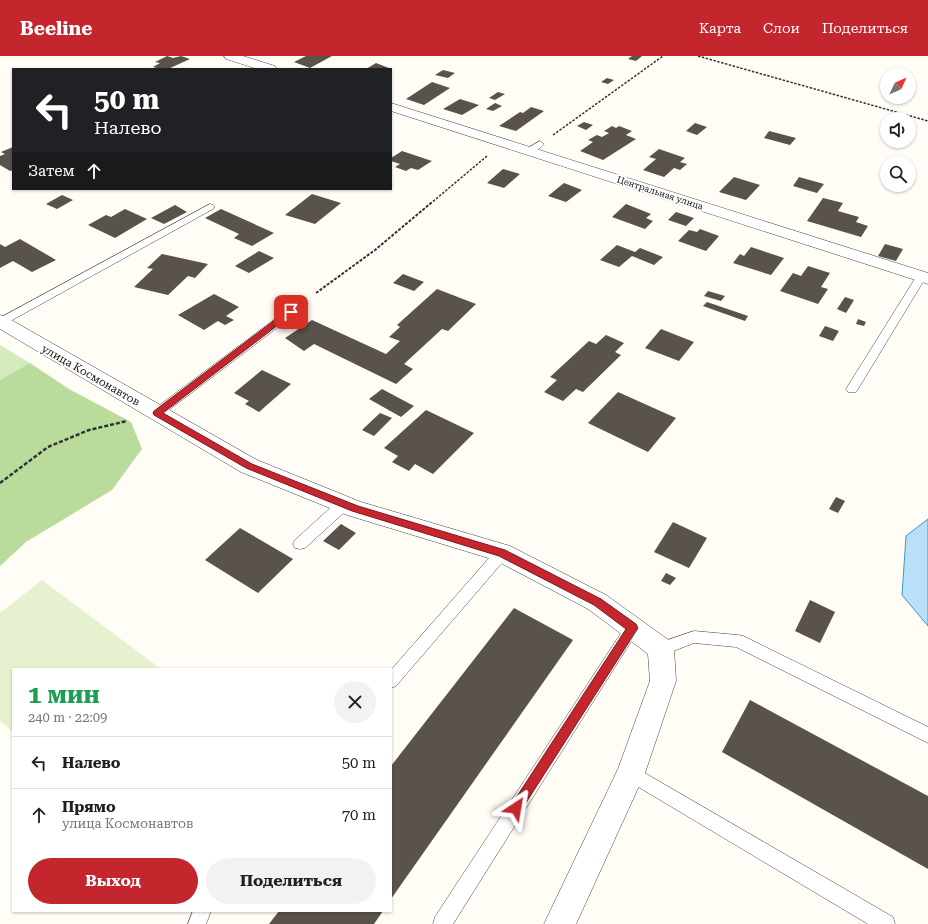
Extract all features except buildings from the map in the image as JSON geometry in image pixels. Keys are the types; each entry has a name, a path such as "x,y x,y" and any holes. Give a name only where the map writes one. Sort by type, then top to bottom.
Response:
{"street":[{"path":"230,56 267,68"},
{"name":"Центральная улица","path":"392,107 503,143 535,148 925,278"},
{"name":"улица Космонавтов","path":"1,322 249,466 350,506 502,553 597,602 661,648"},
{"path":"560,924 631,773 664,681 661,648"}],"lane":[{"path":"1,322 210,207"},
{"path":"852,389 925,278"},
{"path":"157,413 303,303"},
{"path":"300,544 350,506"},
{"path":"392,680 502,553"},
{"path":"442,924 632,628"},
{"path":"661,648 694,637 738,641 928,735"},
{"path":"631,773 886,924"},
{"path":"197,924 202,912"}],"path":[{"path":"535,148 663,56"},
{"path":"698,56 928,121"},
{"path":"303,303 375,250 503,143"},
{"path":"0,483 48,447 89,430 157,413"}],"green space":[{"path":"0,345 30,363 0,380"},
{"path":"30,363 69,389 131,422 142,449 112,490 26,542 0,566 0,380"},
{"path":"42,580 160,668 12,668 12,731 0,721 0,613"}],"water":[{"path":"928,519 928,626 902,595 906,536"}],"route":[{"path":"291,312 157,413 249,466 263,472 355,509 502,553 597,602 632,628 516,808"}]}
